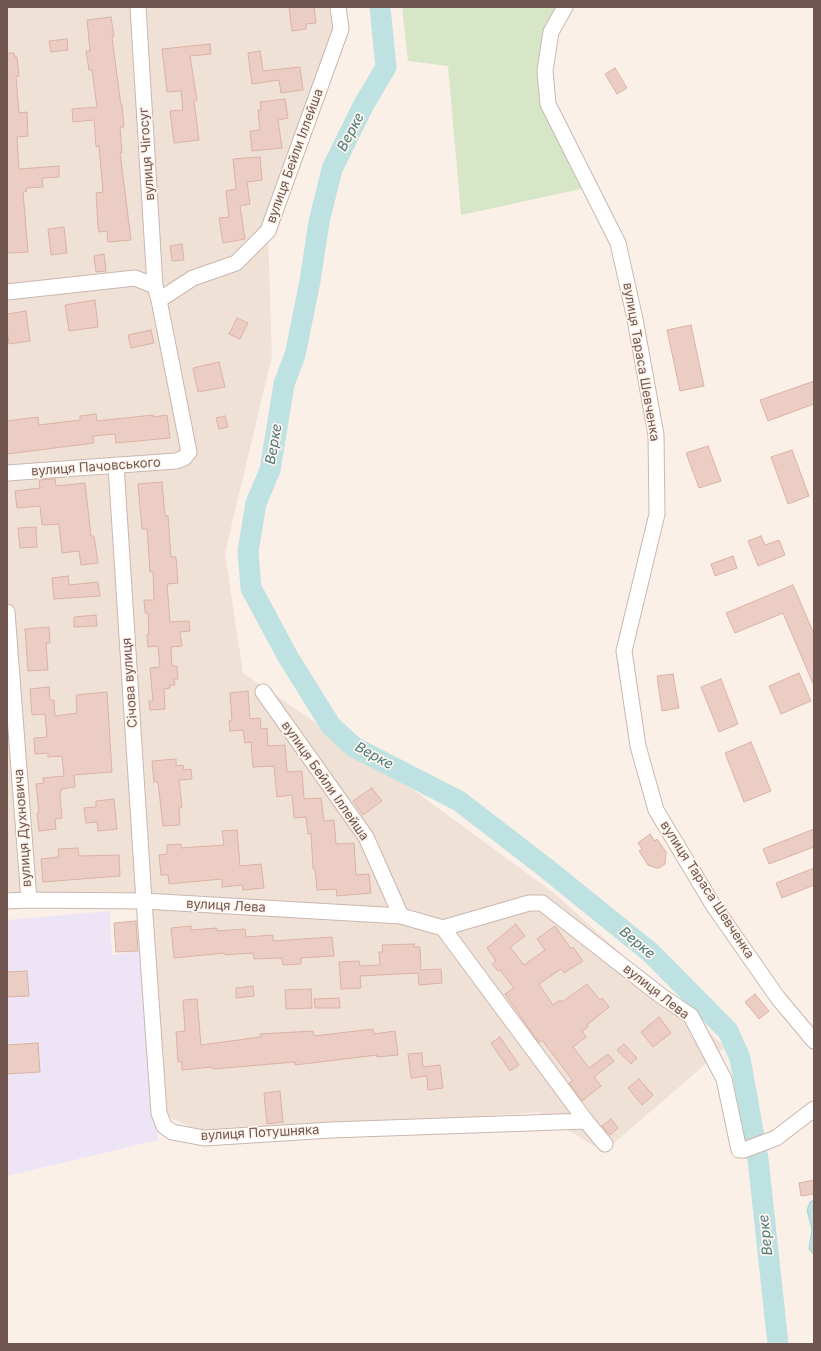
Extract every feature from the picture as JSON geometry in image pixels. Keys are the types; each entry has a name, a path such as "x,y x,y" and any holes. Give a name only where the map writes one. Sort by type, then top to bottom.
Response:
{"street":[{"name":"вулиця Чігосуг","path":"138,7 157,293"},
{"name":"вулиця Бейли Іллейша","path":"157,293 193,278 236,263 268,231 341,29 338,7"},
{"name":"вулиця Тараса Шевченка","path":"565,7 551,32 545,71 548,104 618,243 635,319 656,435 657,514 624,651 638,746 656,810 713,905 778,998 814,1041"},
{"path":"7,292 135,278 157,293"},
{"name":"вулиця Пачовського","path":"7,473 176,461 184,458 189,452 157,293"},
{"name":"Січова вулиця","path":"116,465 144,901"},
{"name":"вулиця Духновича","path":"7,612 29,900"},
{"name":"вулиця Бейли Іллейша","path":"263,692 366,837 401,916"},
{"name":"вулиця Лева","path":"7,901 144,901 401,916 443,928 529,903 542,903 660,995 691,1016 724,1079 739,1150 744,1150 776,1138 814,1109"},
{"name":"вулиця Потушняка","path":"144,901 159,1113 164,1126 172,1132 204,1138 331,1130 586,1121"},
{"path":"443,928 586,1121 605,1144"}],"shaded area":[{"path":"7,7 339,7 341,29 268,231 272,356 225,553 243,673 401,781 554,893 725,1047 604,1152 538,1112 217,1138 159,1113 143,901 7,901"},
{"path":"110,911 112,955 142,951 158,1140 7,1176 7,920"}],"green space":[{"path":"402,7 556,7 545,27 537,67 542,108 581,189 461,215 448,66 408,61"}],"water":[{"path":"814,1200 814,1255 809,1249 812,1229 807,1210 810,1202"}],"building":[{"path":"289,7 314,7 316,23 306,24 306,29 292,31"},
{"path":"111,17 114,37 112,37 124,127 120,127 122,153 120,153 131,240 108,242 107,231 99,232 98,226 96,193 103,192 99,146 96,147 94,120 73,122 72,109 97,107 92,70 89,70 86,51 90,51 87,20"},
{"path":"67,39 68,50 51,52 49,41"},
{"path":"210,44 211,54 190,56 197,100 194,101 199,140 174,143 170,111 183,110 181,91 167,92 162,49"},
{"path":"260,51 263,71 300,67 303,90 281,93 279,80 252,84 248,53"},
{"path":"7,53 14,53 15,57 17,57 19,76 16,77 19,113 27,112 28,136 17,137 19,169 59,166 59,177 42,178 43,187 26,188 27,191 23,192 28,252 7,253"},
{"path":"615,68 627,88 617,94 605,74"},
{"path":"285,99 288,118 278,120 282,148 252,151 250,131 260,130 258,110 261,110 260,102"},
{"path":"260,157 262,180 247,182 250,204 240,206 245,239 223,243 219,218 229,217 226,191 236,189 233,159"},
{"path":"64,227 67,253 51,255 48,229"},
{"path":"182,244 184,260 172,261 170,246"},
{"path":"104,254 106,271 96,272 94,256"},
{"path":"95,300 98,327 69,331 65,305"},
{"path":"26,311 30,341 9,344 7,314"},
{"path":"237,318 248,323 240,339 229,334"},
{"path":"691,325 704,386 680,391 667,330"},
{"path":"151,330 154,343 131,348 128,335"},
{"path":"219,362 225,387 198,392 193,368"},
{"path":"814,381 814,404 768,421 760,400"},
{"path":"96,414 97,421 167,415 170,438 116,443 115,434 93,436 94,443 7,454 7,421 38,417 39,425 80,420 80,416"},
{"path":"225,416 228,427 219,429 216,418"},
{"path":"708,446 721,481 699,488 686,453"},
{"path":"792,450 809,496 788,504 771,457"},
{"path":"55,479 56,486 85,483 91,536 94,536 98,563 81,565 79,551 62,553 59,524 42,525 40,506 17,508 15,491 40,488 39,480"},
{"path":"162,482 165,516 168,516 171,557 176,557 178,583 167,584 170,622 189,621 190,631 180,632 182,646 171,647 172,666 177,666 178,679 174,679 175,685 170,685 170,688 164,689 165,709 150,710 149,701 153,701 150,668 160,667 158,646 148,647 148,613 145,613 144,600 154,600 153,572 150,572 147,529 142,529 138,484"},
{"path":"36,527 37,547 20,548 18,528"},
{"path":"761,536 765,545 779,540 785,555 758,566 748,541"},
{"path":"733,556 737,568 715,576 711,564"},
{"path":"68,576 69,585 98,582 100,596 54,599 52,578"},
{"path":"793,585 814,634 814,686 783,613 735,633 726,613"},
{"path":"96,615 97,626 74,627 74,617"},
{"path":"49,627 50,643 46,643 48,670 28,671 25,629"},
{"path":"799,673 811,701 781,714 769,686"},
{"path":"673,674 679,708 662,711 657,676"},
{"path":"721,679 738,724 719,732 701,687"},
{"path":"49,687 50,700 54,700 55,716 77,713 76,695 107,692 112,772 74,775 75,787 61,789 60,797 62,818 55,819 56,829 39,831 36,784 44,783 43,778 64,776 62,756 48,757 48,753 35,754 34,738 47,737 45,714 32,715 30,689"},
{"path":"248,691 250,719 260,718 261,729 267,728 268,746 285,745 287,772 302,771 304,799 321,798 324,821 334,820 336,844 354,843 356,875 369,874 371,893 337,896 336,889 317,890 315,869 313,869 311,833 308,834 306,817 294,818 292,795 277,797 274,766 253,767 251,742 245,743 243,730 230,731 229,721 232,720 230,693"},
{"path":"751,742 771,791 744,802 725,753"},
{"path":"176,759 176,766 183,765 184,770 191,769 192,779 179,780 182,807 179,808 180,825 163,826 158,782 154,782 152,761"},
{"path":"372,788 382,801 363,815 353,801"},
{"path":"114,799 117,829 98,831 97,822 86,823 84,808 96,807 96,801"},
{"path":"814,829 814,847 769,864 763,849"},
{"path":"237,830 240,866 261,864 264,888 243,890 242,885 222,887 222,879 169,884 168,875 161,875 159,855 167,854 167,845 181,844 181,848 224,845 222,831"},
{"path":"650,834 655,841 657,839 666,852 665,864 659,868 648,865 639,851 642,849 638,843"},
{"path":"78,848 79,856 119,855 120,876 43,882 41,859 59,857 58,849"},
{"path":"814,868 814,885 782,898 776,883"},
{"path":"136,921 138,951 116,952 114,923"},
{"path":"516,924 525,936 510,947 524,965 545,950 537,939 555,926 571,949 573,947 583,961 564,973 561,969 539,984 553,1005 560,1000 562,1002 587,984 600,1000 602,998 609,1007 587,1025 588,1027 582,1031 586,1037 573,1047 589,1068 608,1054 614,1061 594,1077 601,1086 582,1101 569,1083 573,1081 542,1040 539,1043 505,994 514,988 500,970 498,971 492,964 496,961 487,948"},
{"path":"191,926 191,930 217,928 217,931 245,929 246,937 273,935 273,941 332,937 334,956 301,958 301,964 283,965 282,958 254,959 253,953 225,955 225,953 174,958 171,928"},
{"path":"414,944 414,947 420,947 421,970 441,969 442,983 419,985 418,973 360,976 361,988 341,989 339,962 359,961 360,966 380,965 379,952 383,952 382,945"},
{"path":"27,971 29,996 7,997 7,972"},
{"path":"253,986 254,996 236,998 236,988"},
{"path":"311,989 312,1008 286,1009 285,990"},
{"path":"755,994 769,1011 759,1019 745,1002"},
{"path":"339,998 340,1008 315,1008 314,999"},
{"path":"197,999 201,1045 261,1037 260,1034 313,1031 314,1036 373,1029 374,1034 395,1031 398,1055 377,1057 377,1055 295,1065 295,1062 182,1070 182,1062 178,1062 176,1032 185,1031 183,1000"},
{"path":"659,1017 671,1033 653,1047 641,1032"},
{"path":"500,1037 519,1065 510,1071 491,1043"},
{"path":"38,1043 40,1072 7,1074 7,1045"},
{"path":"624,1044 637,1058 631,1064 617,1050"},
{"path":"422,1053 423,1067 440,1065 443,1088 428,1090 427,1076 411,1078 408,1054"},
{"path":"639,1079 653,1095 642,1105 628,1088"},
{"path":"280,1091 283,1122 267,1124 264,1093"},
{"path":"611,1119 618,1128 610,1135 602,1126"},
{"path":"814,1180 814,1194 801,1196 799,1183"}],"waterway":[{"name":"Верке","path":"380,7 386,67 363,106 332,169 319,222 310,281 295,355 284,384 270,470 256,503 248,552 251,588 288,657 331,726 354,747 459,801 546,868 651,953 728,1031 740,1058 758,1159 778,1344"}]}
